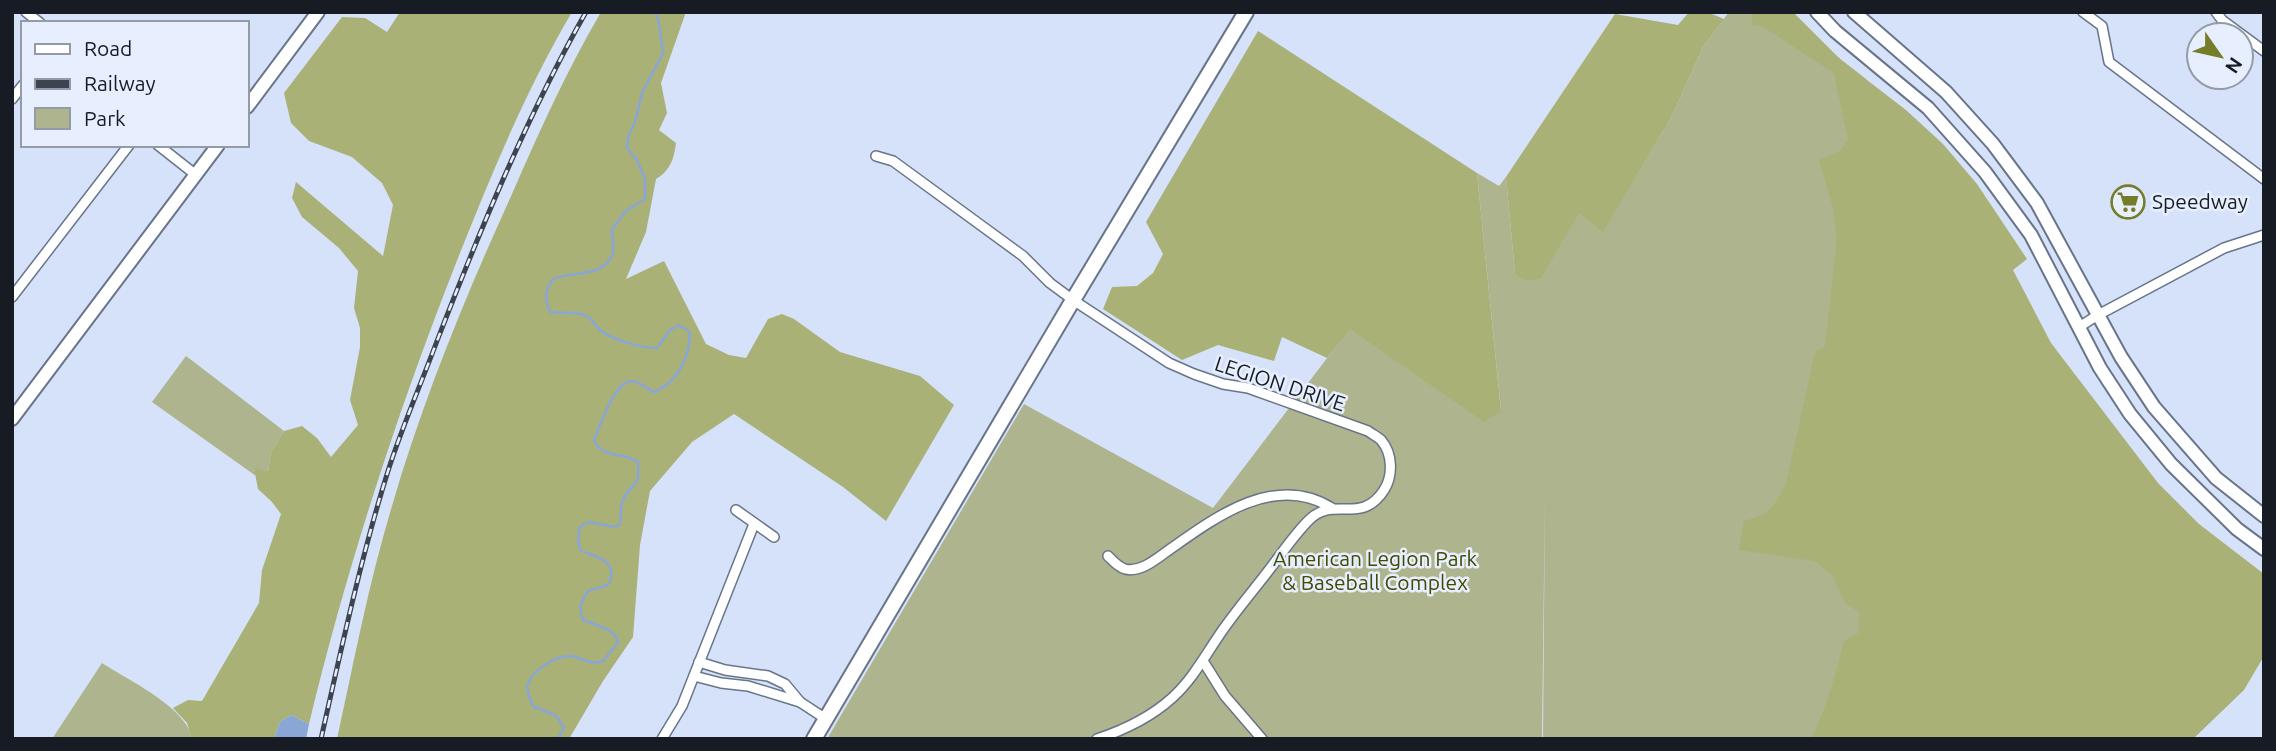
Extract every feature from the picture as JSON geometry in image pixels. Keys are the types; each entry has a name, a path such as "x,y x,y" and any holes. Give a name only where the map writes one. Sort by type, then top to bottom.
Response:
{"main road":[{"path":"248,106 318,12"},
{"path":"814,739 1246,12"},
{"path":"1817,12 1835,32 1928,108 1984,172 2031,235 2100,368 2130,414 2163,454 2237,529 2264,549"},
{"path":"1854,12 1946,92 1993,144 2037,203 2121,357 2154,407 2216,478 2264,516"},
{"path":"12,419 217,147"}],"street":[{"path":"2083,12 2102,26 2109,62 2264,179"},
{"path":"2222,15 2264,51"},
{"path":"12,297 127,147"},
{"path":"161,147 196,175"},
{"path":"876,156 893,161 954,205 1023,257 1050,283 1073,300"},
{"path":"2079,327 2224,248 2264,235"},
{"name":"LEGION DRIVE","path":"1073,300 1169,363 1194,374 1261,393 1368,431 1381,440 1389,453 1391,474 1385,489 1374,503 1359,510 1332,509"},
{"path":"1108,556 1116,565 1125,569 1148,565 1229,510 1270,496 1306,497 1332,509"},
{"path":"1097,739 1120,731 1150,715 1171,699 1191,678 1222,631 1295,536 1317,513 1332,509"},
{"path":"736,510 774,537"},
{"path":"662,739 682,706 754,524"},
{"path":"1203,661 1225,696 1262,739"},
{"path":"699,662 725,670 768,676 785,684 800,702"},
{"path":"694,676 748,686 800,702 826,719"}],"green space":[{"path":"400,12 572,12 510,133 436,315 375,489 309,724 291,715 280,722 274,739 192,739 187,723 173,708 188,700 202,701 259,603 262,570 281,514 258,489 254,468 268,471 271,452 284,431 302,426 317,438 331,457 358,425 350,400 360,347 360,328 354,308 358,271 339,248 302,217 292,198 296,182 383,256 393,205 382,183 352,157 309,141 291,123 284,93 342,17 365,18 387,32"},
{"path":"601,12 686,12 661,83 667,113 659,130 676,143 674,154 668,168 656,179 646,232 626,279 664,261 706,344 729,355 746,358 768,319 782,314 794,319 840,352 920,376 954,405 886,521 843,487 734,414 692,442 650,491 640,545 633,637 569,739 337,739 384,535 431,387 478,270 533,148 565,79"},
{"path":"1689,12 1707,12 1724,19 1703,47 1671,118 1603,232 1579,213 1541,278 1526,281 1515,274 1506,177 1615,14 1678,25"},
{"name":"American Legion Park & Baseball Complex","path":"1729,12 1780,12 1866,79 1882,526 1841,739 1543,739 1545,493 1542,739 827,739 1024,404 1213,508 1350,328 1501,410 1477,173 1499,186 1506,177 1515,274 1579,212 1603,231 1671,118 1703,47"},
{"path":"1752,12 1793,12 1841,60 1906,110 1943,144 1977,184 2027,259 2013,270 2051,343 2158,483 2199,524 2264,574 2264,656 2244,690 2193,739 1811,739 1826,703 1844,641 1858,633 1860,613 1845,603 1832,575 1815,561 1739,550 1744,521 1766,513 1786,484 1815,352 1825,346 1837,238 1833,208 1819,160 1840,151 1848,140 1834,73 1762,26 1752,25"},
{"path":"1258,31 1477,173 1501,411 1484,422 1350,329 1327,358 1282,337 1274,361 1218,345 1182,360 1103,309 1112,287 1137,286 1153,273 1163,254 1146,222"},
{"path":"186,356 284,431 271,452 268,471 254,469 256,476 152,402"},
{"path":"102,663 169,706 180,716 192,739 52,739"}],"water":[{"path":"291,715 309,724 306,739 274,739 280,722"}],"waterway":[{"path":"558,739 564,727 555,715 533,706 528,684 534,674 558,658 570,656 590,662 603,661 618,642 609,630 583,620 581,616 581,605 588,591 609,583 611,571 610,566 602,559 580,550 578,539 580,527 588,522 615,527 620,524 622,503 638,478 638,462 608,453 594,440 622,385 634,382 653,392 661,388 675,376 688,351 690,332 679,325 670,330 657,348 643,347 611,337 587,316 550,312 546,299 553,279 604,266 613,252 612,229 626,211 645,199 645,179 637,160 627,148 642,93 663,53 655,12"}],"railway":[{"path":"321,739 360,570 399,438 470,257 506,174 564,51 586,12"}],"place":[{"name":"Speedway","path":"2128,202"}]}
